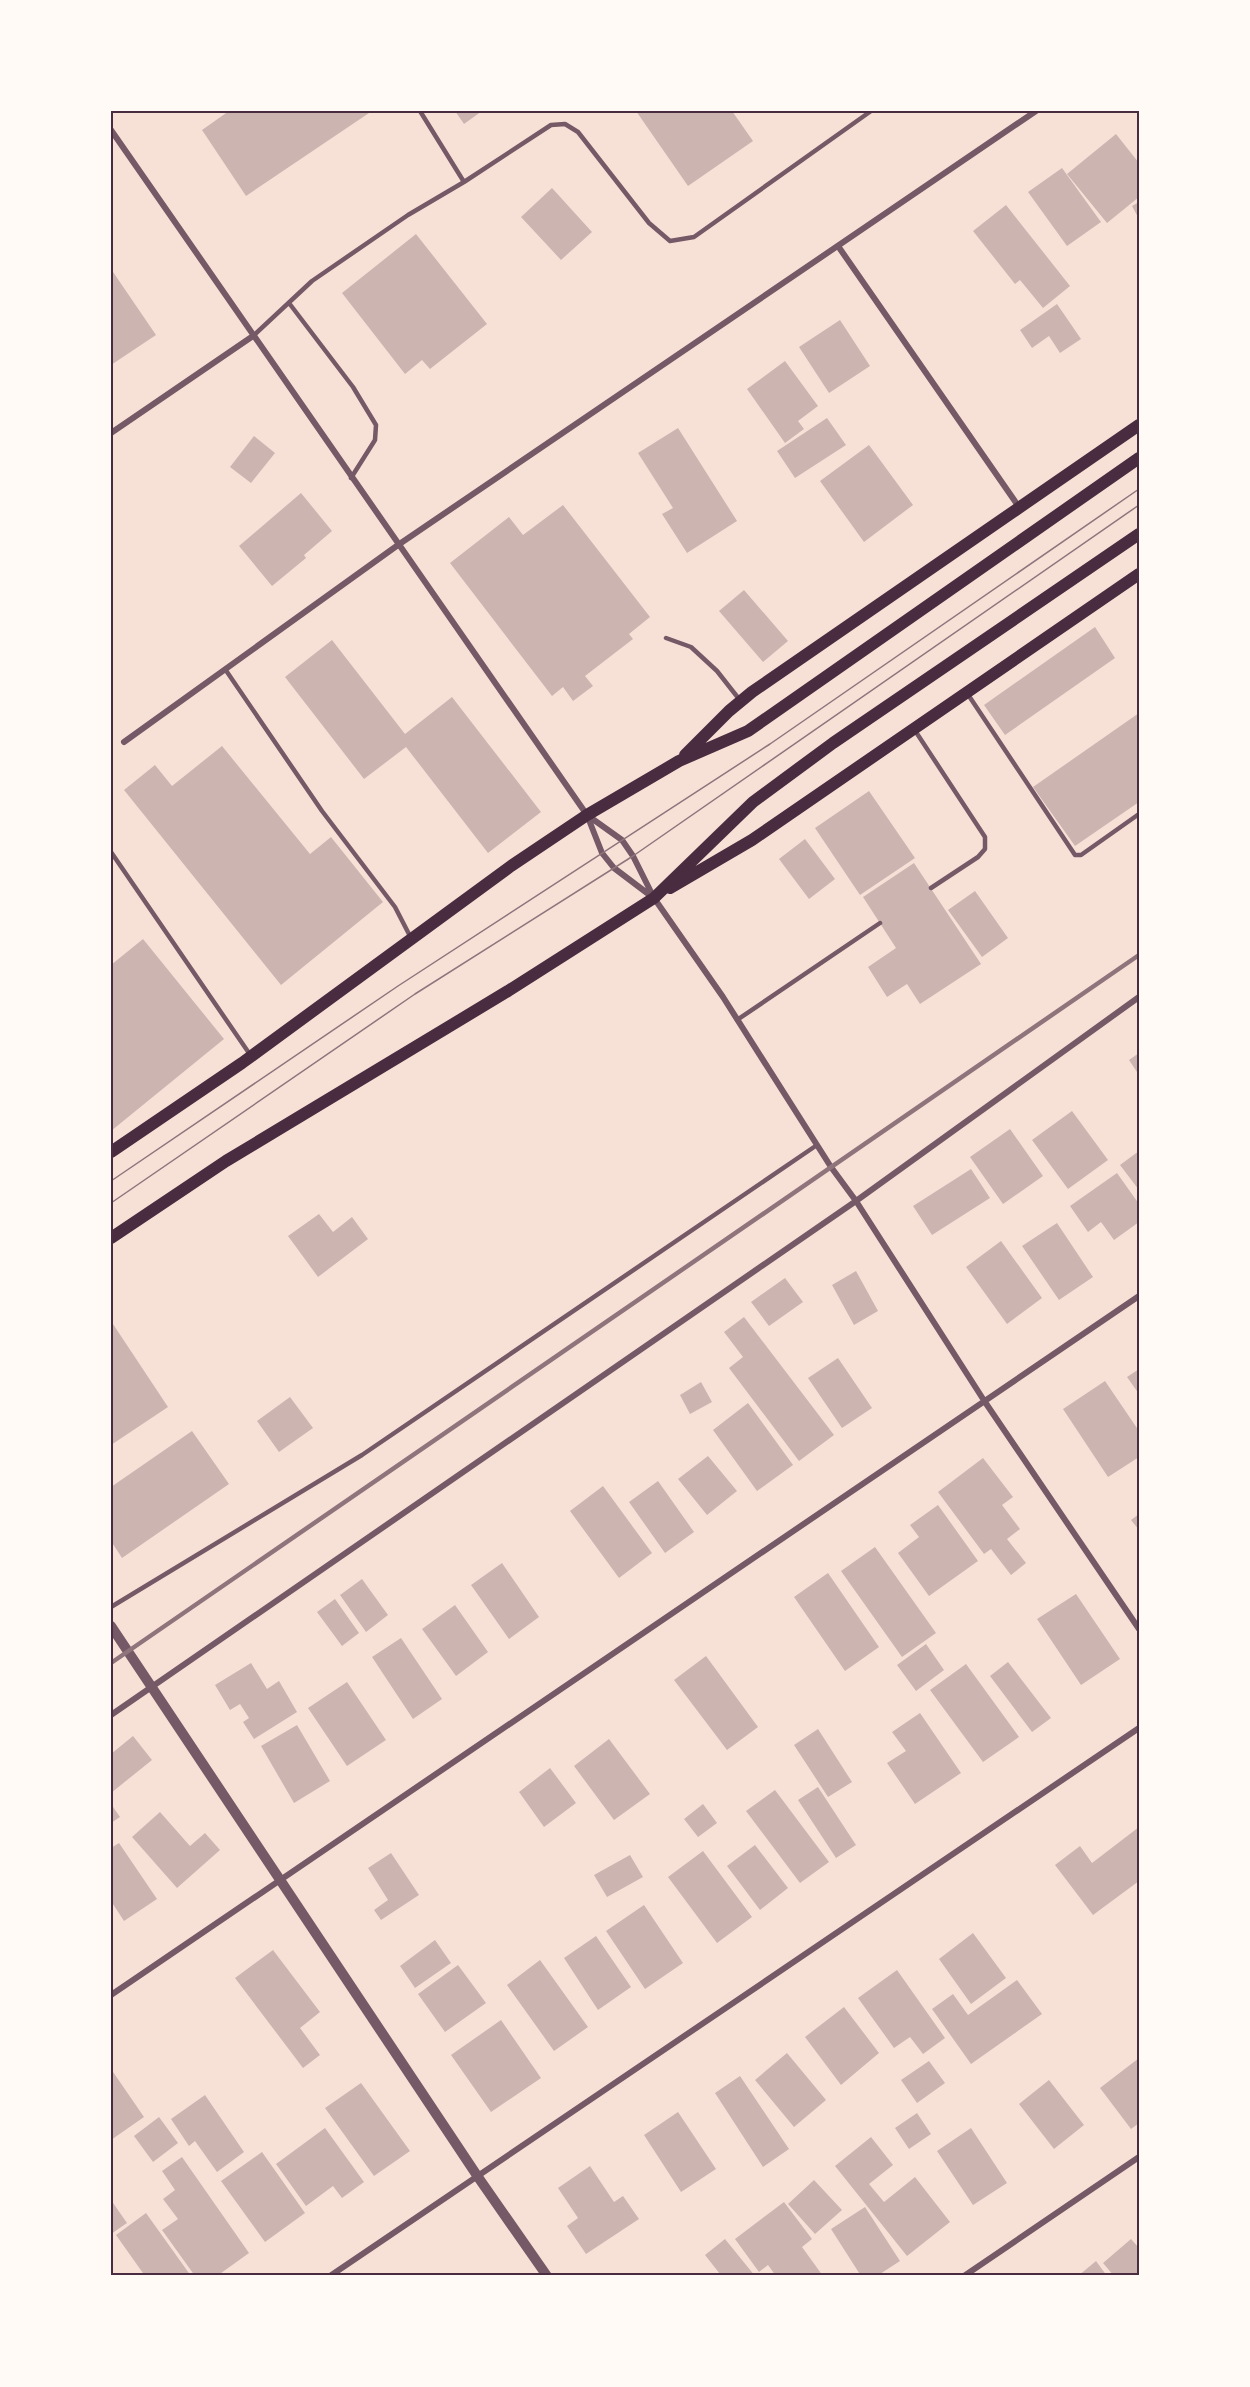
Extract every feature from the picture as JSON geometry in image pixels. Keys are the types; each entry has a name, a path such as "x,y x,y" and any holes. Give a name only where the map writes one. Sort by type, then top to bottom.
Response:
{"main road":[{"path":"679,761 741,701 1139,425"},
{"path":"111,1152 251,1056 511,866 587,815 679,761 748,731 1136,460"},
{"path":"654,898 762,795 833,742 1139,534"},
{"path":"111,1238 226,1161 752,840 1139,574"}],"street":[{"path":"124,742 398,545 1036,111"},
{"path":"111,130 587,815 602,853 614,868 654,898"},
{"path":"838,246 1019,507"},
{"path":"111,433 253,336"},
{"path":"587,815 622,840 633,856 654,898 856,1201 985,1402 1139,1629"},
{"path":"111,1714 856,1201 1139,997"},
{"path":"111,1995 1139,1296"},
{"path":"111,1626 478,2177 547,2276"},
{"path":"330,2276 1139,1728"},
{"path":"964,2276 1139,2157"}],"lane":[{"path":"420,111 464,182"},
{"path":"253,336 312,281 340,261 408,215 464,182 551,125 565,124 578,132 649,223 670,241 694,237 871,111"},
{"path":"289,303 353,387 376,425 375,440 351,478"},
{"path":"666,638 691,647 717,671 741,701"},
{"path":"225,669 322,811 395,908 411,939"},
{"path":"967,693 1075,855 1081,855 1139,814"},
{"path":"914,729 985,837 985,849 978,857 931,888"},
{"path":"111,852 251,1056"},
{"path":"737,1020 880,923"},
{"path":"111,1607 362,1455 817,1145"}],"building":[{"path":"229,111 372,111 246,196 202,130"},
{"path":"455,111 482,111 464,124"},
{"path":"636,111 732,111 753,141 688,186"},
{"path":"1116,134 1139,163 1139,197 1107,223 1067,174"},
{"path":"1062,168 1101,222 1067,246 1028,192"},
{"path":"552,188 592,232 561,260 521,217"},
{"path":"1139,202 1139,219 1132,206"},
{"path":"1006,205 1070,286 1043,308 1020,280 1015,284 973,231"},
{"path":"416,234 487,324 430,369 422,360 405,374 342,293"},
{"path":"111,269 156,335 111,365"},
{"path":"1057,304 1081,339 1060,353 1049,336 1032,348 1020,330"},
{"path":"840,320 870,366 829,393 799,347"},
{"path":"785,361 818,406 798,421 804,429 785,443 747,389"},
{"path":"827,418 846,445 795,478 777,451"},
{"path":"678,428 737,521 687,553 662,514 673,508 638,453"},
{"path":"254,436 275,453 251,483 230,467"},
{"path":"869,445 913,505 864,542 820,481"},
{"path":"301,493 332,531 304,555 306,558 272,586 239,546"},
{"path":"563,505 650,617 629,634 633,639 585,676 593,686 573,701 563,687 552,696 450,563 509,517 523,535"},
{"path":"744,590 788,641 763,662 719,611"},
{"path":"1095,627 1115,658 1005,735 984,705"},
{"path":"332,640 405,734 452,697 541,812 488,853 406,747 364,779 285,677"},
{"path":"1139,713 1139,802 1075,846 1033,787"},
{"path":"222,746 310,854 331,837 383,902 281,985 124,790 155,765 172,786"},
{"path":"869,791 915,858 860,895 815,828"},
{"path":"805,839 835,879 809,899 779,859"},
{"path":"914,863 981,964 920,1004 907,984 887,997 868,967 896,948 863,897"},
{"path":"975,891 1008,938 982,957 948,910"},
{"path":"143,939 224,1039 111,1131 111,965"},
{"path":"1139,1053 1139,1075 1129,1060"},
{"path":"1072,1111 1108,1160 1068,1189 1032,1140"},
{"path":"1010,1129 1043,1176 1003,1204 970,1157"},
{"path":"1139,1151 1139,1190 1120,1165"},
{"path":"971,1169 990,1198 932,1235 913,1206"},
{"path":"1117,1173 1139,1204 1139,1222 1114,1240 1101,1222 1088,1232 1070,1206"},
{"path":"319,1214 333,1232 352,1217 368,1239 318,1277 288,1236"},
{"path":"1057,1223 1093,1277 1059,1300 1022,1246"},
{"path":"1001,1241 1042,1298 1007,1324 966,1267"},
{"path":"856,1271 878,1311 854,1325 832,1285"},
{"path":"785,1278 803,1302 769,1326 751,1302"},
{"path":"744,1317 834,1435 799,1461 729,1368 743,1357 724,1332"},
{"path":"111,1321 168,1407 111,1445"},
{"path":"838,1358 872,1408 842,1428 808,1378"},
{"path":"1139,1369 1139,1394 1127,1377"},
{"path":"1105,1381 1139,1431 1139,1457 1108,1477 1063,1409"},
{"path":"701,1382 712,1402 690,1414 680,1395"},
{"path":"290,1397 313,1428 279,1452 257,1421"},
{"path":"748,1403 793,1465 757,1491 713,1430"},
{"path":"192,1431 229,1484 122,1558 111,1541 111,1487"},
{"path":"708,1456 737,1491 707,1515 678,1479"},
{"path":"983,1458 1013,1497 1002,1505 1020,1529 1007,1539 1026,1563 1011,1575 991,1549 984,1554 938,1492"},
{"path":"658,1481 694,1532 665,1553 629,1502"},
{"path":"603,1486 652,1553 619,1578 570,1511"},
{"path":"938,1505 978,1561 929,1596 898,1553 919,1537 910,1525"},
{"path":"1139,1514 1139,1530 1131,1520"},
{"path":"875,1547 936,1633 902,1657 841,1571"},
{"path":"502,1563 539,1617 509,1639 471,1585"},
{"path":"828,1573 879,1647 845,1671 794,1597"},
{"path":"362,1579 388,1615 366,1632 340,1595"},
{"path":"1076,1594 1120,1659 1081,1685 1037,1619"},
{"path":"335,1599 359,1633 342,1646 317,1612"},
{"path":"455,1605 488,1652 456,1676 422,1629"},
{"path":"401,1638 442,1699 413,1719 372,1657"},
{"path":"926,1644 944,1670 916,1691 897,1665"},
{"path":"706,1656 758,1727 727,1750 674,1680"},
{"path":"1008,1662 1051,1718 1032,1732 990,1676"},
{"path":"251,1663 267,1689 279,1681 297,1712 254,1739 243,1722 249,1718 240,1704 230,1710 215,1685"},
{"path":"966,1664 1019,1737 983,1762 930,1690"},
{"path":"347,1682 386,1740 347,1766 308,1708"},
{"path":"920,1713 961,1773 915,1804 887,1763 906,1751 892,1732"},
{"path":"297,1725 330,1781 294,1803 261,1746"},
{"path":"818,1729 852,1782 828,1797 794,1745"},
{"path":"133,1736 152,1760 111,1793 111,1754"},
{"path":"609,1739 650,1794 614,1820 574,1766"},
{"path":"550,1768 576,1803 544,1827 519,1792"},
{"path":"818,1787 856,1845 836,1858 798,1800"},
{"path":"775,1790 829,1862 800,1883 746,1811"},
{"path":"111,1804 120,1817 111,1823"},
{"path":"703,1804 717,1823 698,1837 684,1819"},
{"path":"160,1812 190,1846 205,1833 220,1850 177,1888 132,1837"},
{"path":"1139,1827 1139,1881 1093,1915 1055,1865 1080,1846 1092,1863"},
{"path":"119,1843 157,1899 124,1921 111,1901 111,1848"},
{"path":"755,1845 788,1888 760,1910 727,1866"},
{"path":"703,1851 752,1917 717,1943 668,1877"},
{"path":"391,1853 419,1895 381,1920 374,1910 388,1900 368,1868"},
{"path":"630,1855 643,1877 607,1897 594,1875"},
{"path":"644,1905 683,1963 645,1989 606,1931"},
{"path":"973,1933 1006,1978 971,2004 939,1959"},
{"path":"596,1936 631,1987 598,2010 564,1958"},
{"path":"435,1940 451,1963 415,1988 400,1966"},
{"path":"273,1950 320,2012 300,2028 320,2055 303,2068 235,1978"},
{"path":"540,1960 588,2027 554,2051 507,1985"},
{"path":"458,1965 486,2003 445,2032 418,1994"},
{"path":"897,1970 945,2038 923,2054 910,2037 894,2048 858,1998"},
{"path":"1017,1980 1042,2014 971,2064 932,2009 953,1994 968,2015"},
{"path":"844,2007 879,2053 841,2085 805,2037"},
{"path":"501,2020 541,2078 491,2112 451,2055"},
{"path":"787,2053 826,2100 794,2127 755,2080"},
{"path":"1139,2058 1139,2123 1131,2129 1100,2088"},
{"path":"929,2061 945,2083 917,2103 901,2080"},
{"path":"111,2069 144,2117 111,2140"},
{"path":"740,2076 789,2149 763,2167 715,2093"},
{"path":"1049,2080 1084,2125 1054,2149 1019,2104"},
{"path":"361,2083 410,2151 374,2176 325,2108"},
{"path":"205,2095 244,2152 217,2172 195,2141 189,2146 171,2119"},
{"path":"678,2112 716,2169 681,2192 644,2135"},
{"path":"917,2113 931,2134 909,2149 895,2128"},
{"path":"159,2117 178,2143 153,2162 134,2136"},
{"path":"325,2128 364,2182 342,2198 333,2186 306,2206 276,2164"},
{"path":"971,2128 1007,2183 973,2205 937,2151"},
{"path":"871,2137 893,2165 869,2184 884,2202 915,2177 950,2222 907,2256 835,2166"},
{"path":"262,2152 305,2213 265,2242 221,2181"},
{"path":"182,2157 249,2253 217,2276 195,2276 162,2230 178,2219 163,2199 175,2190 162,2171"},
{"path":"590,2166 614,2202 623,2196 639,2219 586,2254 567,2226 578,2218 558,2188"},
{"path":"814,2180 842,2210 815,2234 788,2204"},
{"path":"111,2200 127,2223 111,2234"},
{"path":"784,2202 812,2239 802,2247 823,2276 776,2276 768,2265 759,2272 735,2239"},
{"path":"865,2207 900,2261 877,2276 861,2276 831,2229"},
{"path":"146,2213 191,2276 145,2276 116,2235"},
{"path":"725,2239 755,2276 718,2276 720,2274 705,2255"},
{"path":"1131,2239 1139,2248 1139,2276 1114,2276 1103,2263"},
{"path":"1096,2261 1107,2276 1078,2276"}],"tram line":[{"path":"111,1181 398,986 770,744 1139,489"},
{"path":"111,1203 415,994 633,856 1139,505"}],"railway":[{"path":"111,1663 1139,955"}]}
